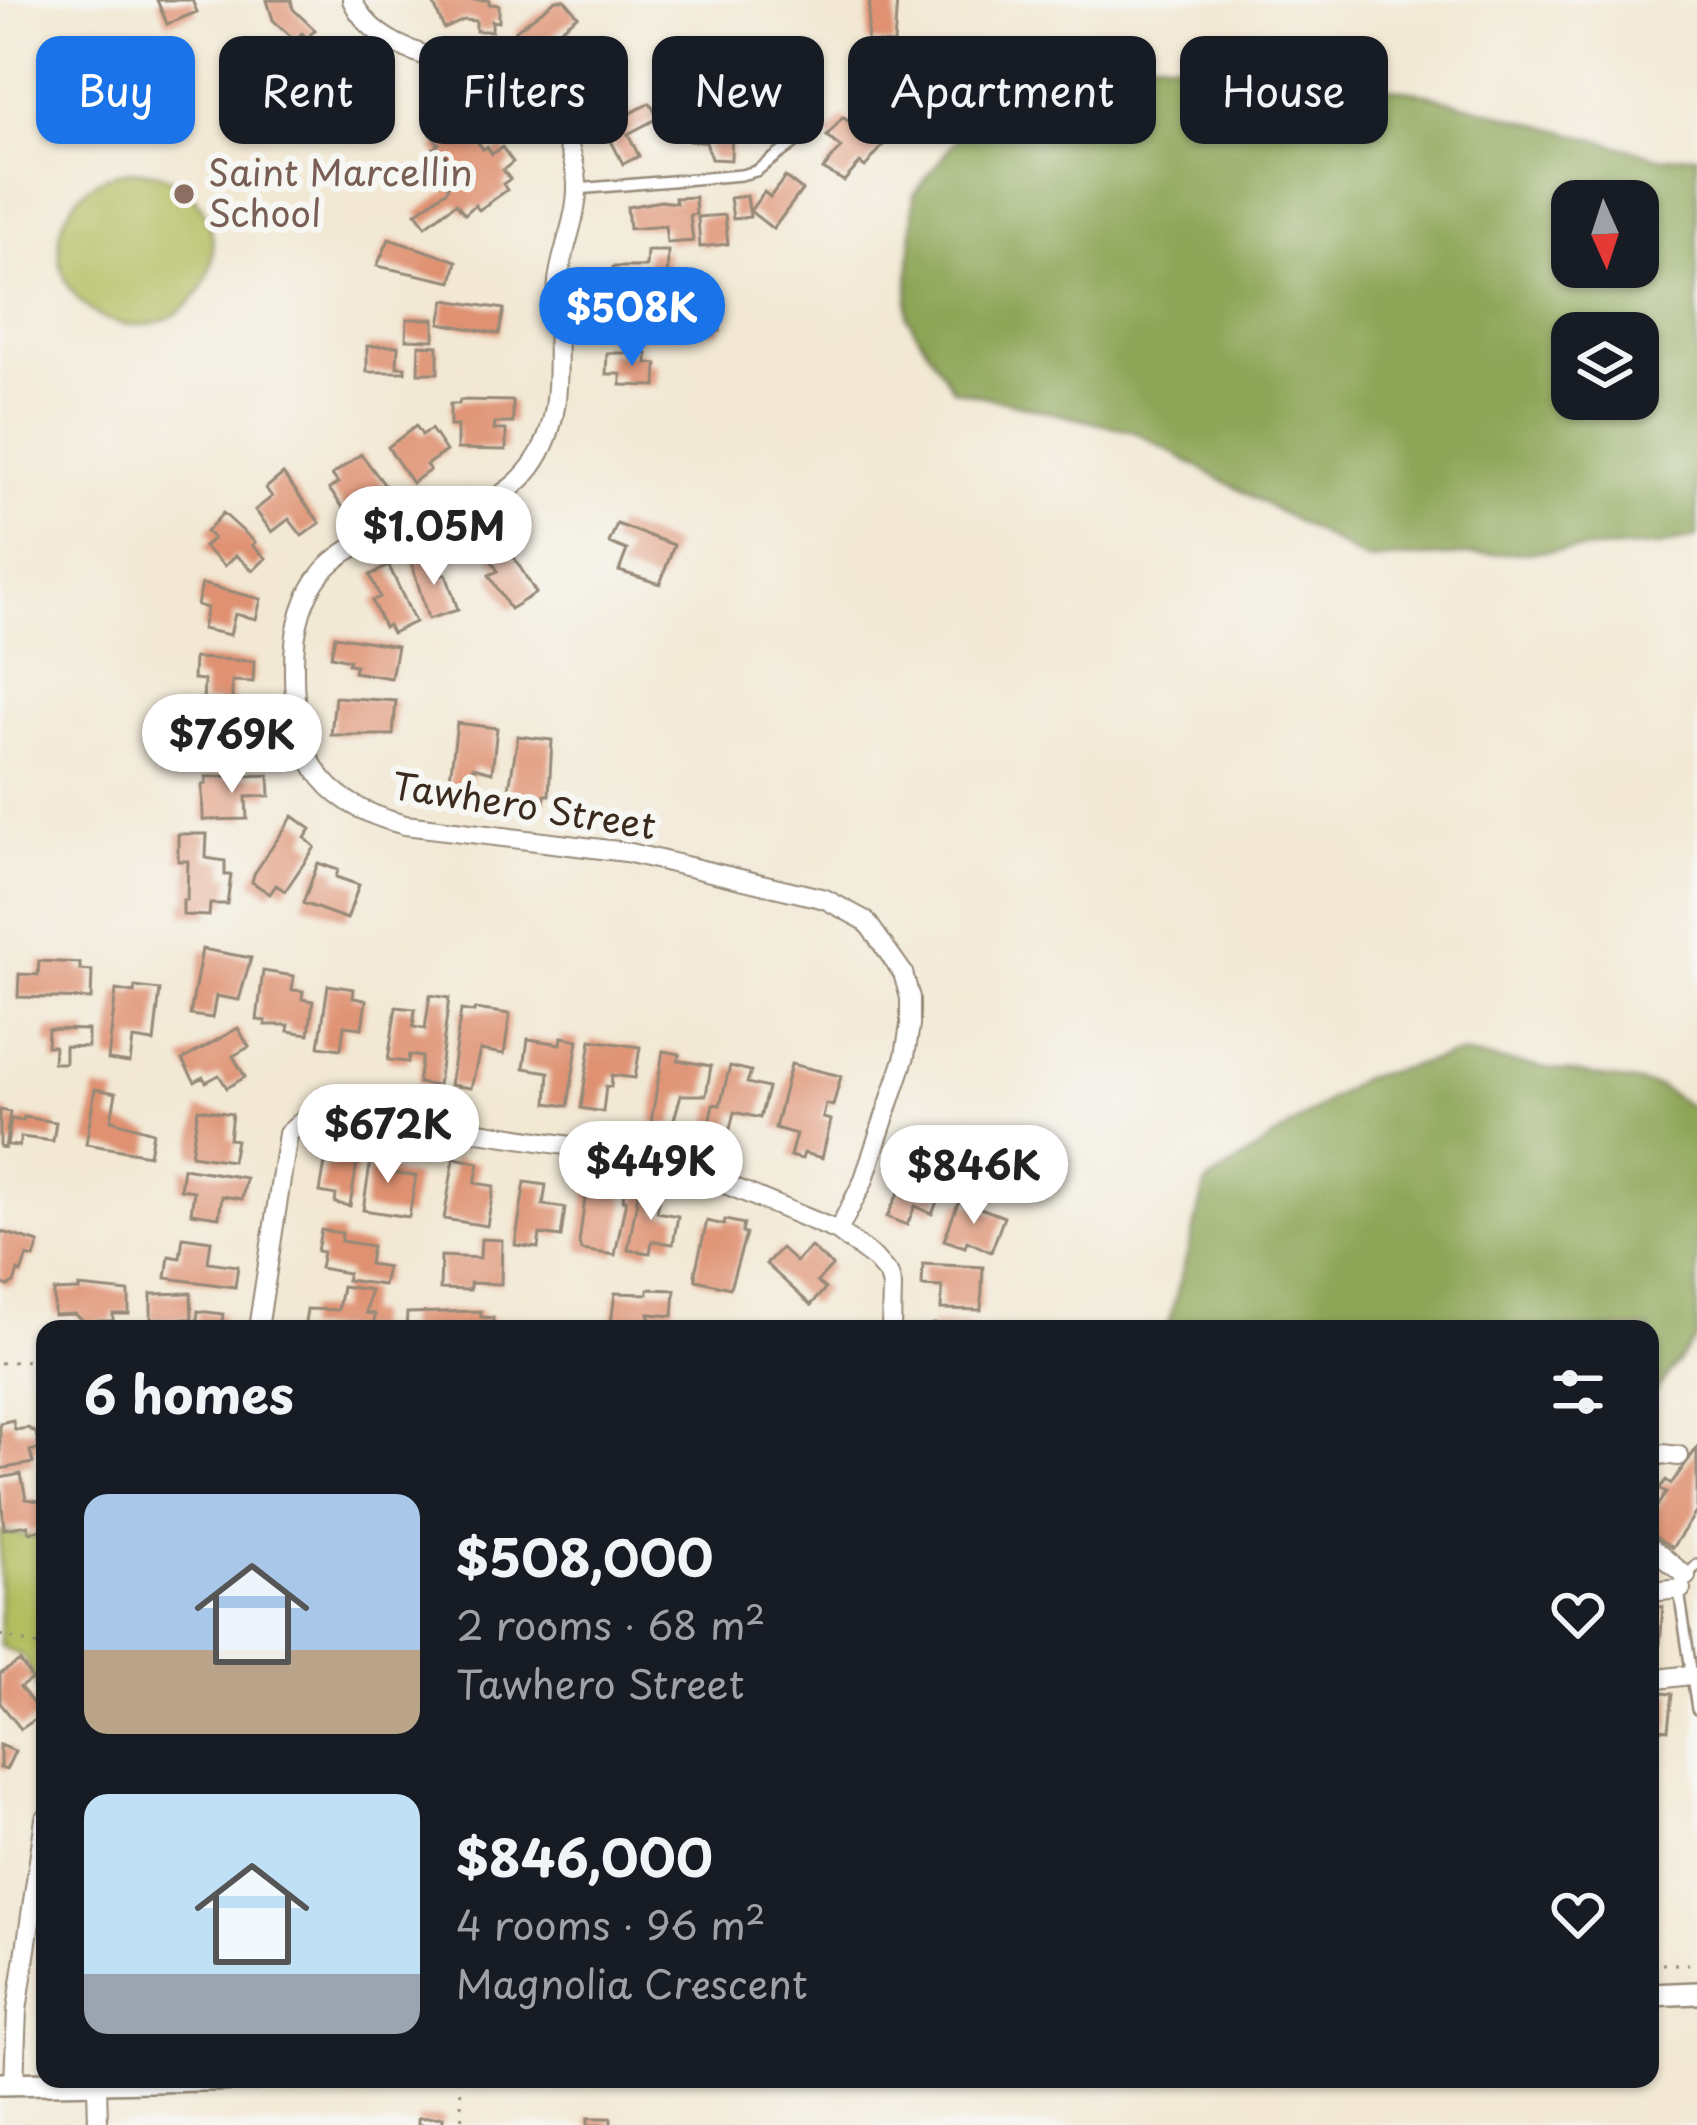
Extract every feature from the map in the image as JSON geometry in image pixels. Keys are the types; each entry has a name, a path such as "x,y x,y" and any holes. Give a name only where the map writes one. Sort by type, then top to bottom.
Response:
{"street":[{"name":"Tawhero Street","path":"352,0 370,26 388,38 494,76 541,104 568,147 577,189 558,284 557,400 549,435 534,465 518,484 496,498 473,510 369,538 324,570 303,604 294,640 294,711 301,744 319,777 347,805 374,818 626,852 825,899 866,921 903,973 910,998 910,1025 905,1056 863,1182 838,1231"},
{"path":"259,1320 284,1146 297,1122 324,1111 655,1157 838,1231 889,1275 890,1320"},
{"path":"1659,1455 1679,1456"},
{"path":"1659,1554 1688,1577"},
{"path":"1659,1588 1688,1577"},
{"path":"1659,1679 1690,1675"},
{"path":"7,2083 36,1881"},
{"path":"1659,1994 1697,1994"},
{"path":"97,2088 98,2125"}],"lane":[{"path":"577,189 741,176 756,171 792,144"},
{"path":"1688,1577 1690,1675 1697,1709"}],"path":[{"path":"0,1363 36,1361"},
{"path":"0,1635 36,1645"},
{"path":"1659,1964 1697,1964"},
{"path":"460,2088 462,2125"}],"green space":[{"path":"1156,60 1180,63 1180,144 1388,144 1388,88 1419,92 1663,158 1697,155 1697,537 1660,546 1366,560 1135,432 953,389 907,317 914,194 952,144 1156,144"},
{"path":"136,171 166,177 191,193 207,218 213,248 207,278 191,303 166,319 136,325 106,319 81,303 65,278 59,248 65,218 81,193 106,177"},
{"path":"1460,1054 1658,1086 1697,1111 1697,1337 1659,1387 1659,1320 1169,1320 1206,1184 1362,1078"},
{"path":"0,1531 36,1537 36,1685 24,1657 0,1646"}],"building":[{"path":"157,0 192,0 197,12 167,24"},
{"path":"267,0 291,0 293,9 315,30 309,36 291,36 273,20"},
{"path":"432,0 489,0 499,5 499,22 492,21 492,31 476,31 476,21 464,20 444,29"},
{"path":"556,0 565,0 578,16 552,36 519,36 515,31"},
{"path":"870,0 897,0 895,36 867,36"},
{"path":"650,103 652,107 652,121 628,134 628,114"},
{"path":"843,117 848,121 848,144 884,144 865,167 860,163 844,181 823,169 841,148 827,136"},
{"path":"628,134 639,156 623,164 613,144 628,144"},
{"path":"439,144 479,144 492,154 502,147 513,162 503,170 510,179 503,184 507,190 465,214 456,203 426,226 416,213 447,190 451,173 432,149"},
{"path":"707,144 731,144 731,160 711,159"},
{"path":"785,177 802,190 773,229 750,211 764,192 770,197"},
{"path":"747,196 750,217 733,219 730,198"},
{"path":"695,197 696,214 690,215 693,241 667,243 665,226 629,229 627,207"},
{"path":"725,215 728,244 700,247 698,217"},
{"path":"389,239 457,261 452,282 377,266"},
{"path":"647,251 668,251 667,296 612,295 613,267 646,267"},
{"path":"445,300 504,309 499,334 440,323"},
{"path":"721,303 720,331 703,331 703,304"},
{"path":"616,313 669,314 669,334 615,336"},
{"path":"407,319 434,319 434,340 406,339"},
{"path":"419,345 438,346 438,373 418,373"},
{"path":"367,346 398,346 397,367 405,367 405,372 367,372"},
{"path":"607,353 647,353 647,363 657,364 656,386 621,385 621,374 606,374"},
{"path":"513,401 513,423 495,423 494,430 506,430 506,450 457,449 450,404"},
{"path":"416,426 422,435 431,429 446,451 412,483 388,447"},
{"path":"361,454 387,488 345,510 329,489 338,483 332,475"},
{"path":"283,474 320,523 302,536 289,519 272,532 255,510 272,497 266,488"},
{"path":"223,513 266,558 253,571 236,555 225,566 204,547 213,538 206,532"},
{"path":"617,524 674,545 660,584 619,571 627,550 609,543"},
{"path":"502,538 536,593 510,609 489,575 498,571 484,549"},
{"path":"431,554 438,576 446,574 458,610 428,619 411,560"},
{"path":"389,566 415,622 392,633 388,625 384,627 372,601 380,597 370,575"},
{"path":"202,584 261,599 256,619 235,614 230,635 202,629 207,608 197,605"},
{"path":"335,636 397,646 391,678 354,672 356,665 348,664 349,660 331,656"},
{"path":"194,658 254,661 253,682 232,681 232,703 203,702 204,680 193,679"},
{"path":"335,697 396,701 393,735 331,735"},
{"path":"258,708 258,730 238,730 238,752 210,753 209,731 199,731 198,710"},
{"path":"457,723 497,728 492,772 473,767 470,789 449,786"},
{"path":"518,736 552,740 549,795 544,804 508,794"},
{"path":"269,775 270,796 246,797 247,819 203,820 206,777"},
{"path":"293,816 311,829 305,838 315,847 285,891 276,885 270,894 252,882 254,874"},
{"path":"178,834 207,834 206,858 225,861 225,875 231,875 227,904 210,904 209,916 183,915 188,861 178,861"},
{"path":"318,863 338,870 336,877 359,885 347,919 303,903"},
{"path":"202,949 251,958 239,1000 216,996 212,1018 190,1015"},
{"path":"39,961 80,963 80,970 92,971 91,999 18,997 19,974 38,975"},
{"path":"263,971 294,976 292,990 303,991 302,999 313,1001 309,1034 257,1020"},
{"path":"328,985 354,989 353,998 366,1000 362,1028 344,1026 341,1049 319,1046"},
{"path":"135,987 160,990 154,1042 133,1039 130,1063 108,1060 116,990 134,993"},
{"path":"430,995 449,998 438,1086 418,1083 422,1057 409,1055 408,1062 388,1060 396,1007 415,1009 413,1027 425,1029"},
{"path":"461,1010 510,1014 504,1054 480,1050 471,1088 450,1085"},
{"path":"238,1028 249,1047 233,1056 245,1077 227,1088 219,1075 195,1082 182,1060"},
{"path":"48,1029 88,1030 88,1047 65,1046 65,1063 53,1063"},
{"path":"562,1037 578,1040 568,1106 547,1103 549,1072 524,1068 528,1039 561,1044"},
{"path":"591,1040 640,1047 635,1078 612,1075 603,1112 581,1108"},
{"path":"663,1051 680,1054 678,1060 711,1066 706,1095 681,1095 672,1126 651,1123"},
{"path":"791,1064 841,1076 833,1106 826,1104 823,1118 831,1120 822,1158 804,1153 802,1159 790,1156 796,1134 775,1128"},
{"path":"730,1066 751,1071 747,1083 768,1088 760,1118 734,1112 729,1133 708,1128 713,1104 720,1105"},
{"path":"95,1089 116,1093 111,1120 153,1132 149,1155 86,1144"},
{"path":"198,1109 232,1114 229,1139 236,1140 232,1161 191,1155"},
{"path":"0,1110 10,1112 5,1148 0,1147"},
{"path":"24,1117 56,1122 53,1141 21,1137 19,1146 7,1145 11,1119 23,1121"},
{"path":"339,1141 360,1144 350,1206 335,1203 336,1195 320,1192 325,1163 335,1165"},
{"path":"373,1146 396,1150 392,1173 416,1176 409,1217 363,1210"},
{"path":"454,1158 479,1163 475,1183 494,1186 487,1226 444,1219"},
{"path":"914,1160 934,1168 931,1177 945,1182 932,1214 915,1206 907,1225 887,1217"},
{"path":"183,1168 246,1178 242,1199 222,1196 219,1217 191,1213 194,1191 180,1189"},
{"path":"525,1182 546,1185 543,1205 565,1208 561,1237 540,1234 538,1248 515,1245"},
{"path":"604,1187 624,1190 626,1200 615,1255 581,1250 579,1243 586,1191 604,1193"},
{"path":"639,1188 661,1192 657,1212 678,1216 673,1244 652,1241 650,1253 628,1250"},
{"path":"959,1200 1004,1217 991,1252 967,1241 965,1247 944,1240"},
{"path":"725,1220 744,1224 742,1233 746,1234 730,1288 696,1280 695,1273 707,1221 724,1225"},
{"path":"321,1230 342,1233 341,1241 372,1246 369,1264 387,1267 383,1285 346,1280 348,1273 320,1268"},
{"path":"0,1231 39,1243 34,1258 27,1256 21,1273 8,1286 0,1282"},
{"path":"183,1237 211,1241 208,1262 238,1266 235,1287 166,1278 169,1256 180,1258"},
{"path":"481,1239 502,1240 501,1284 440,1289 441,1256 480,1258"},
{"path":"811,1247 832,1266 817,1282 825,1289 811,1305 766,1264 781,1248 796,1262"},
{"path":"923,1264 983,1267 981,1310 941,1309 942,1287 922,1286"},
{"path":"342,1286 370,1290 366,1313 375,1314 374,1320 305,1320 307,1309 338,1310"},
{"path":"648,1289 675,1290 673,1316 611,1320 615,1293 648,1294"},
{"path":"54,1291 129,1292 129,1314 113,1314 113,1320 54,1315"},
{"path":"191,1293 192,1319 151,1319 151,1294"},
{"path":"198,1311 223,1314 222,1320 197,1320"},
{"path":"481,1311 481,1317 493,1320 407,1320 407,1313"},
{"path":"13,1420 15,1430 28,1428 36,1433 36,1450 30,1451 33,1463 0,1469 0,1423"},
{"path":"1697,1448 1697,1511 1672,1548 1659,1539 1659,1503 1666,1493 1659,1489 1666,1480 1671,1484"},
{"path":"21,1474 26,1499 36,1501 36,1531 29,1532 28,1525 4,1529 0,1478"},
{"path":"1659,1607 1663,1607 1659,1644"},
{"path":"20,1661 32,1679 20,1687 36,1707 36,1719 21,1729 0,1703 0,1674"},
{"path":"1659,1693 1672,1694 1668,1730 1659,1729"},
{"path":"0,1745 15,1751 6,1770 0,1768"},
{"path":"443,2117 443,2125 418,2125 418,2118"},
{"path":"588,2118 611,2118 611,2125 588,2125"}],"place":[{"name":"Saint Marcellin School","path":"184,194"}]}
